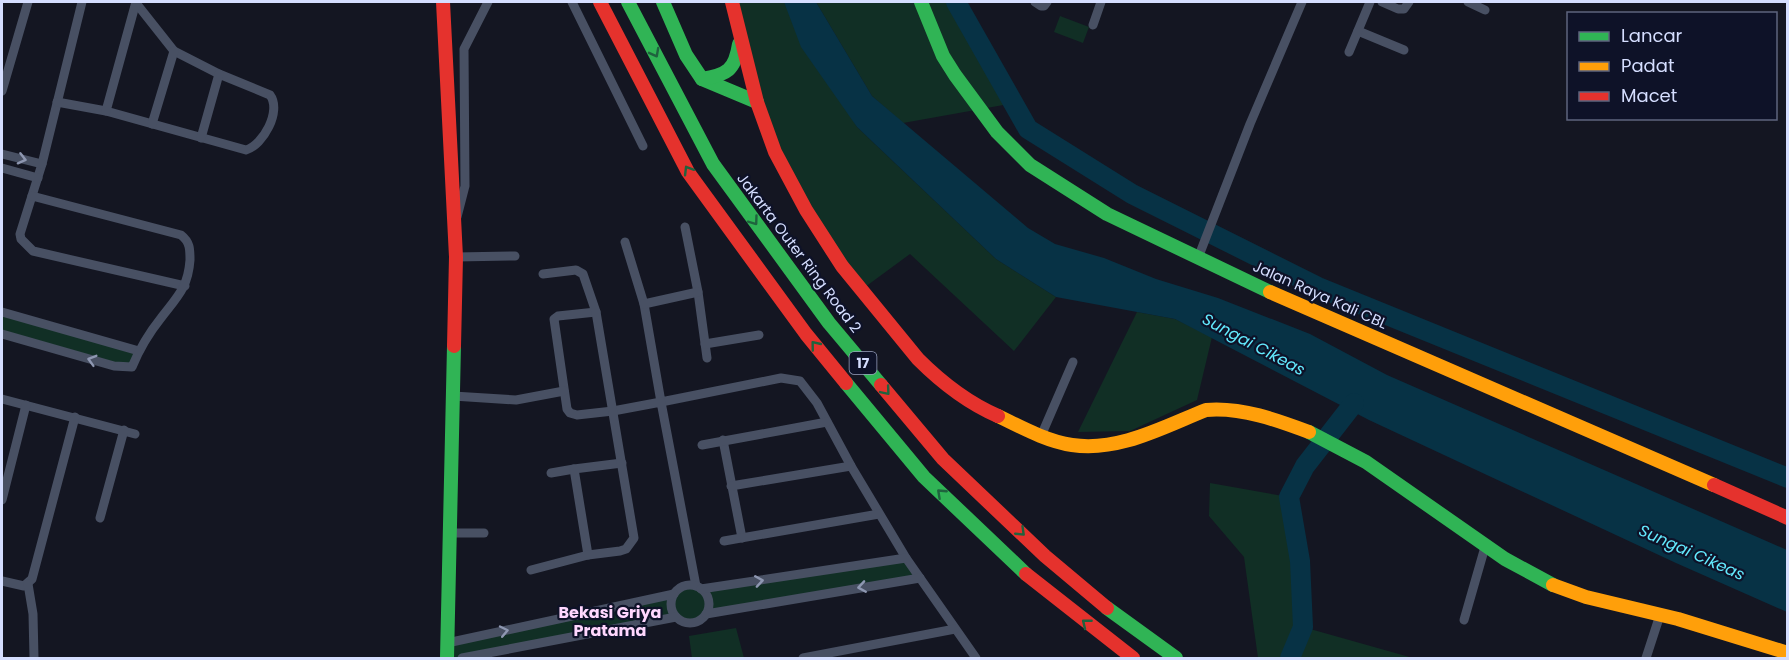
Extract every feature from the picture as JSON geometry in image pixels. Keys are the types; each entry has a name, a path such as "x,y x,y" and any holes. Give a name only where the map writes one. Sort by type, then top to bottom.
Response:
{"main road":[{"path":"443,2 456,257 447,658"},
{"name":"17","path":"600,2 688,172 806,333 924,477 1026,574 1133,658"},
{"name":"Jakarta Outer Ring Road 2","path":"628,2 712,164 835,331 943,459 1045,556 1117,616 1176,658"},
{"path":"663,2 686,55 702,79 757,102"},
{"path":"732,2 757,102 775,152 824,239 842,266 918,359 945,384 970,402 1041,436 1072,444 1122,443 1206,410 1219,408 1245,411 1292,424 1351,452 1421,499 1485,547 1518,568 1561,589 1660,615 1788,653"},
{"name":"Jalan Raya Kali CBL","path":"921,2 943,56 984,117 1030,165 1107,214 1198,258 1447,370 1788,518"},
{"path":"702,79 720,76 733,67 738,57 740,36"}],"street":[{"path":"2,91 28,2"},
{"path":"82,2 42,164 20,234 23,242 33,250 185,286"},
{"path":"57,102 106,111 246,150 257,146 271,122 275,109 274,100 270,95 219,74 174,51 136,2"},
{"path":"106,111 136,2"},
{"path":"454,225 465,186 464,49 488,2"},
{"path":"573,2 643,146"},
{"path":"1035,2 1041,6 1047,2"},
{"path":"1093,25 1101,2"},
{"path":"1198,258 1302,2"},
{"path":"1349,52 1370,2"},
{"path":"1383,2 1398,9 1404,9 1409,2"},
{"path":"1468,2 1485,10"},
{"path":"1358,31 1404,50"},
{"path":"152,124 174,51"},
{"path":"201,138 219,74"},
{"path":"2,153 42,164"},
{"path":"2,168 38,178"},
{"path":"2,334 114,366 132,367 139,351 161,318 175,303 189,274 190,247 188,240 181,235 32,196"},
{"path":"685,227 698,292 707,358"},
{"path":"462,658 676,617 689,623 699,621 706,614 707,596 698,588 644,304 625,242"},
{"path":"456,257 514,256"},
{"path":"531,570 588,555 626,549 634,538 596,312 582,272 576,270 543,274"},
{"path":"644,304 698,292"},
{"path":"2,312 139,351"},
{"path":"596,312 558,316 554,319 567,409 573,415 614,411 782,378 796,380 807,389 906,558 976,658"},
{"path":"705,344 759,335"},
{"path":"1041,436 1073,362"},
{"path":"453,396 516,400 564,392"},
{"path":"2,399 135,434"},
{"path":"2,500 26,405"},
{"path":"34,658 33,614 28,584 34,572 75,417"},
{"path":"702,444 827,423"},
{"path":"100,519 124,430"},
{"path":"723,440 742,538"},
{"path":"551,473 622,463"},
{"path":"731,486 851,466"},
{"path":"574,469 588,555"},
{"path":"724,540 879,514"},
{"path":"450,533 484,533"},
{"path":"1464,620 1485,547"},
{"path":"447,642 674,594 684,586 698,588 906,558"},
{"path":"706,614 920,578"},
{"path":"2,580 21,585 28,584"},
{"path":"674,594 671,606 676,617"},
{"path":"1646,658 1660,615"},
{"path":"803,658 955,629"}],"green space":[{"path":"732,2 784,2 857,127 996,259 1056,297 1014,351 910,254 861,290 782,166"},
{"path":"816,2 951,2 963,31 1009,104 903,123 872,96"},
{"path":"1060,16 1089,27 1083,43 1054,32"},
{"path":"2,312 139,351 132,367 2,334"},
{"path":"1137,312 1175,319 1212,337 1197,400 1130,431 1078,432"},
{"path":"1210,483 1289,497 1300,561 1303,627 1413,658 1258,658 1244,557 1209,516"},
{"path":"906,558 920,578 706,614 692,622 676,617 462,658 447,658 447,643 674,594 684,586"},
{"path":"736,628 744,658 692,658 689,636"}],"water":[{"name":"Sungai Cikeas","path":"784,2 816,2 872,96 1028,228 1055,244 1104,258 1156,279 1218,298 1310,334 1387,375 1787,550 1787,612 1676,563 1369,420 1175,319 1056,297 996,259 857,127 801,47"}],"waterway":[{"path":"956,2 1028,129 1132,194 1318,287 1788,478"},
{"path":"1290,658 1303,627 1300,561 1289,497 1305,466 1354,403"}],"traffic: fast":[{"path":"628,2 713,164 829,323 881,385"},
{"path":"663,2 686,55 702,79 757,102"},
{"path":"921,2 943,56 955,75 997,132 1030,165 1107,214 1270,292"},
{"path":"702,79 718,76 728,70 735,60 739,44"},
{"path":"447,658 454,346"},
{"path":"846,383 924,477 1026,574"},
{"path":"1309,432 1366,462 1505,559 1553,585"},
{"path":"1107,608 1176,658"}],"traffic: slow":[{"path":"1270,292 1714,485"},
{"path":"998,416 1053,440 1072,445 1089,446 1107,445 1140,437 1206,410 1246,412 1309,432"},
{"path":"1553,585 1586,597 1678,619 1788,653"}],"traffic: jam":[{"path":"443,2 456,257 454,346"},
{"path":"600,2 688,172 806,334 846,383"},
{"path":"732,2 757,102 775,152 806,210 842,266 918,359 955,391 998,416"},
{"path":"881,385 943,459 1045,556 1107,608"},
{"path":"1714,485 1788,518"},
{"path":"1026,574 1133,658"}],"district":[{"name":"Bekasi Griya Pratama","path":"610,621"}]}
